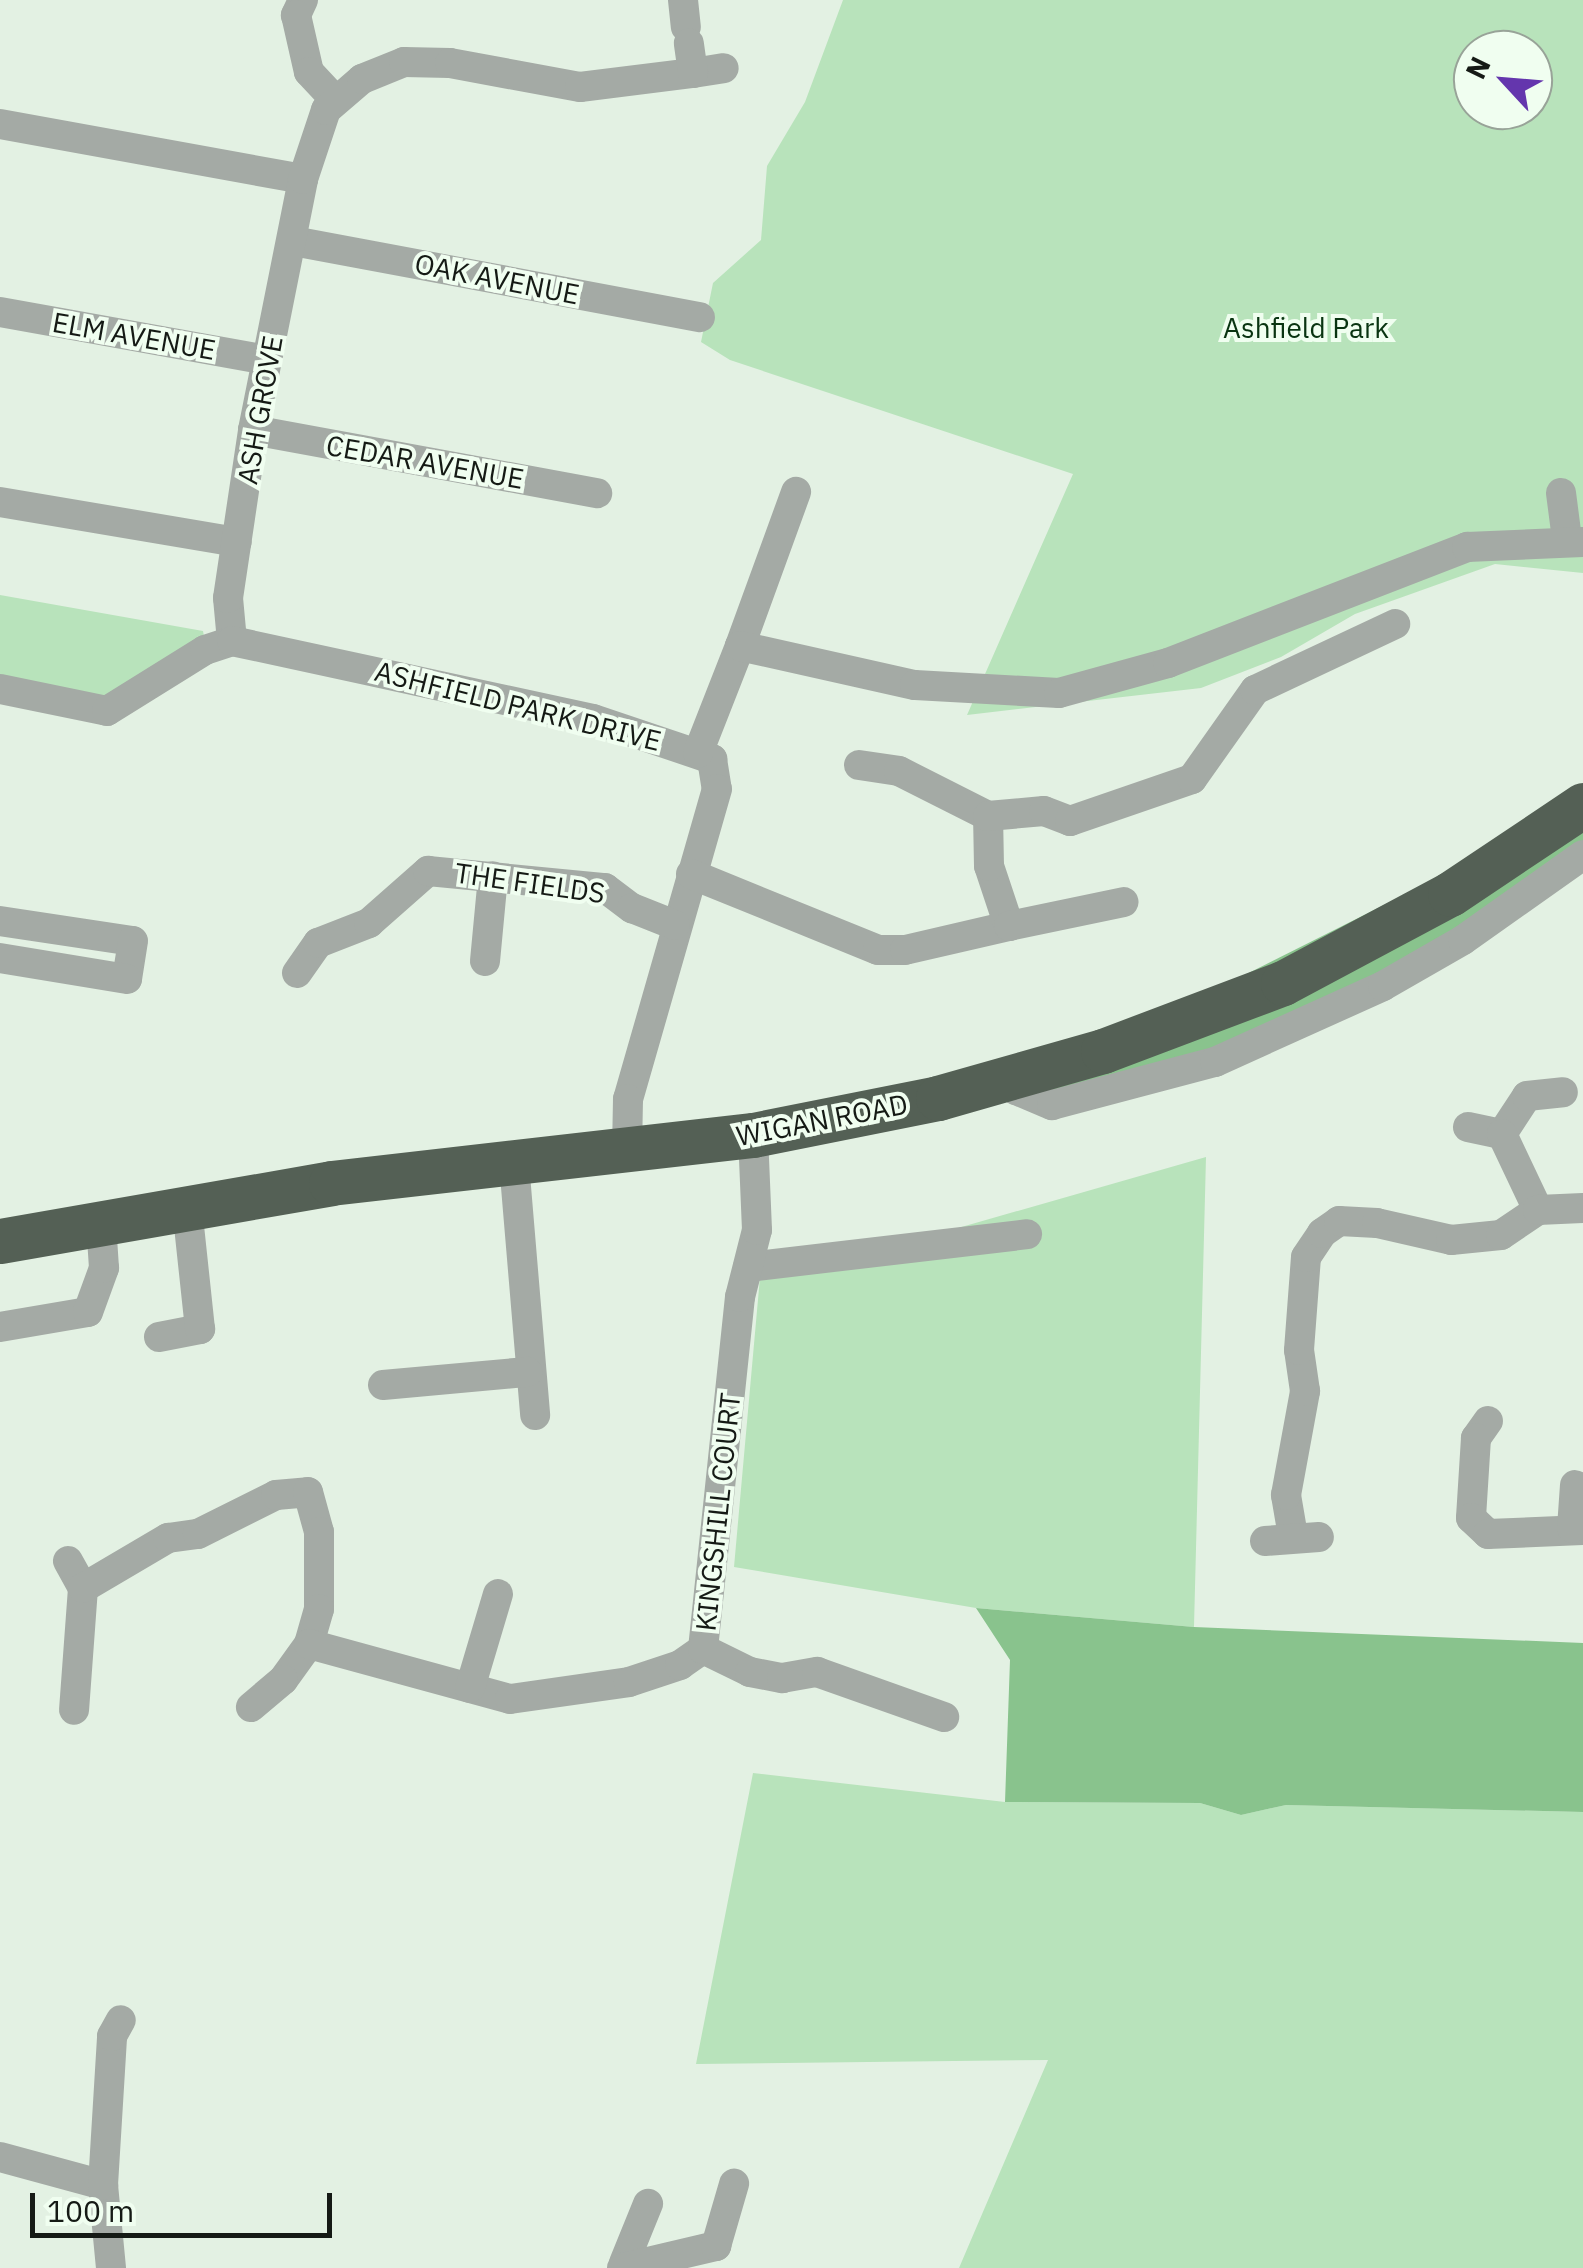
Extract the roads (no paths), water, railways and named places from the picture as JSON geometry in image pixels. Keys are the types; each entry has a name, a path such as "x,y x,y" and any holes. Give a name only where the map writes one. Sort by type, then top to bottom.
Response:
{"highway":[{"name":"WIGAN ROAD","path":"0,1241 187,1207 753,1135 1006,1079 1196,1020 1283,983 1450,894 1583,805"}],"street":[{"path":"304,0 296,16 309,72 334,99 384,68 416,61 580,87 681,24 724,68"},
{"name":"ASH GROVE","path":"232,642 228,598 253,430 303,179 334,99"},
{"path":"0,124 303,179"},
{"name":"OAK AVENUE","path":"293,241 700,318"},
{"name":"ELM AVENUE","path":"0,312 267,360"},
{"name":"CEDAR AVENUE","path":"253,430 597,493"},
{"path":"698,753 796,492"},
{"path":"740,646 915,685 1059,692 1184,657 1468,547 1575,540 1561,493"},
{"path":"0,502 237,542"},
{"path":"859,766 898,771 988,816 1044,811 1070,822 1192,780 1255,690 1395,624"},
{"path":"0,689 107,711 205,650 232,642"},
{"name":"ASHFIELD PARK DRIVE","path":"232,642 593,718 698,753 716,764 718,778 628,1099 627,1151"},
{"path":"988,816 989,866 1010,926"},
{"path":"1006,1079 1016,1090 1052,1105 1215,1062 1383,986 1462,940 1583,856"},
{"name":"THE FIELDS","path":"298,974 318,943 369,923 422,873 605,888 632,908 676,924"},
{"path":"691,874 739,888 878,950 905,950 1124,902"},
{"path":"485,961 493,876"},
{"path":"6,922 133,941 127,979 2,958 6,922"},
{"path":"1507,1124 1526,1096 1563,1092"},
{"path":"1468,1126 1507,1124"},
{"path":"1507,1124 1538,1210"},
{"name":"KINGSHILL COURT","path":"309,1644 510,1700 572,1695 680,1665 703,1648 748,1267 757,1230 753,1135"},
{"path":"514,1163 527,1372 535,1416"},
{"path":"158,1336 200,1329 187,1207"},
{"path":"1292,1538 1286,1495 1305,1391 1299,1350 1306,1257 1322,1233 1339,1221 1451,1240 1500,1235 1538,1210 1583,1208"},
{"path":"0,1327 88,1312 104,1268 101,1223"},
{"path":"748,1267 1017,1242"},
{"path":"383,1384 527,1372"},
{"path":"1488,1421 1476,1438 1470,1518 1488,1534 1577,1529 1575,1485"},
{"path":"83,1588 168,1538 198,1534 276,1495 308,1492 322,1570 309,1644 284,1680 251,1707"},
{"path":"68,1561 83,1588 74,1710"},
{"path":"470,1688 498,1594"},
{"path":"703,1648 750,1672 782,1678 817,1672 944,1717"},
{"path":"110,2268 104,2185 112,2036 121,2020"},
{"path":"0,2156 104,2185"},
{"path":"648,2204 623,2266 720,2257 734,2184"}],"park label":[{"name":"Ashfield Park","path":"1306,328"}]}
